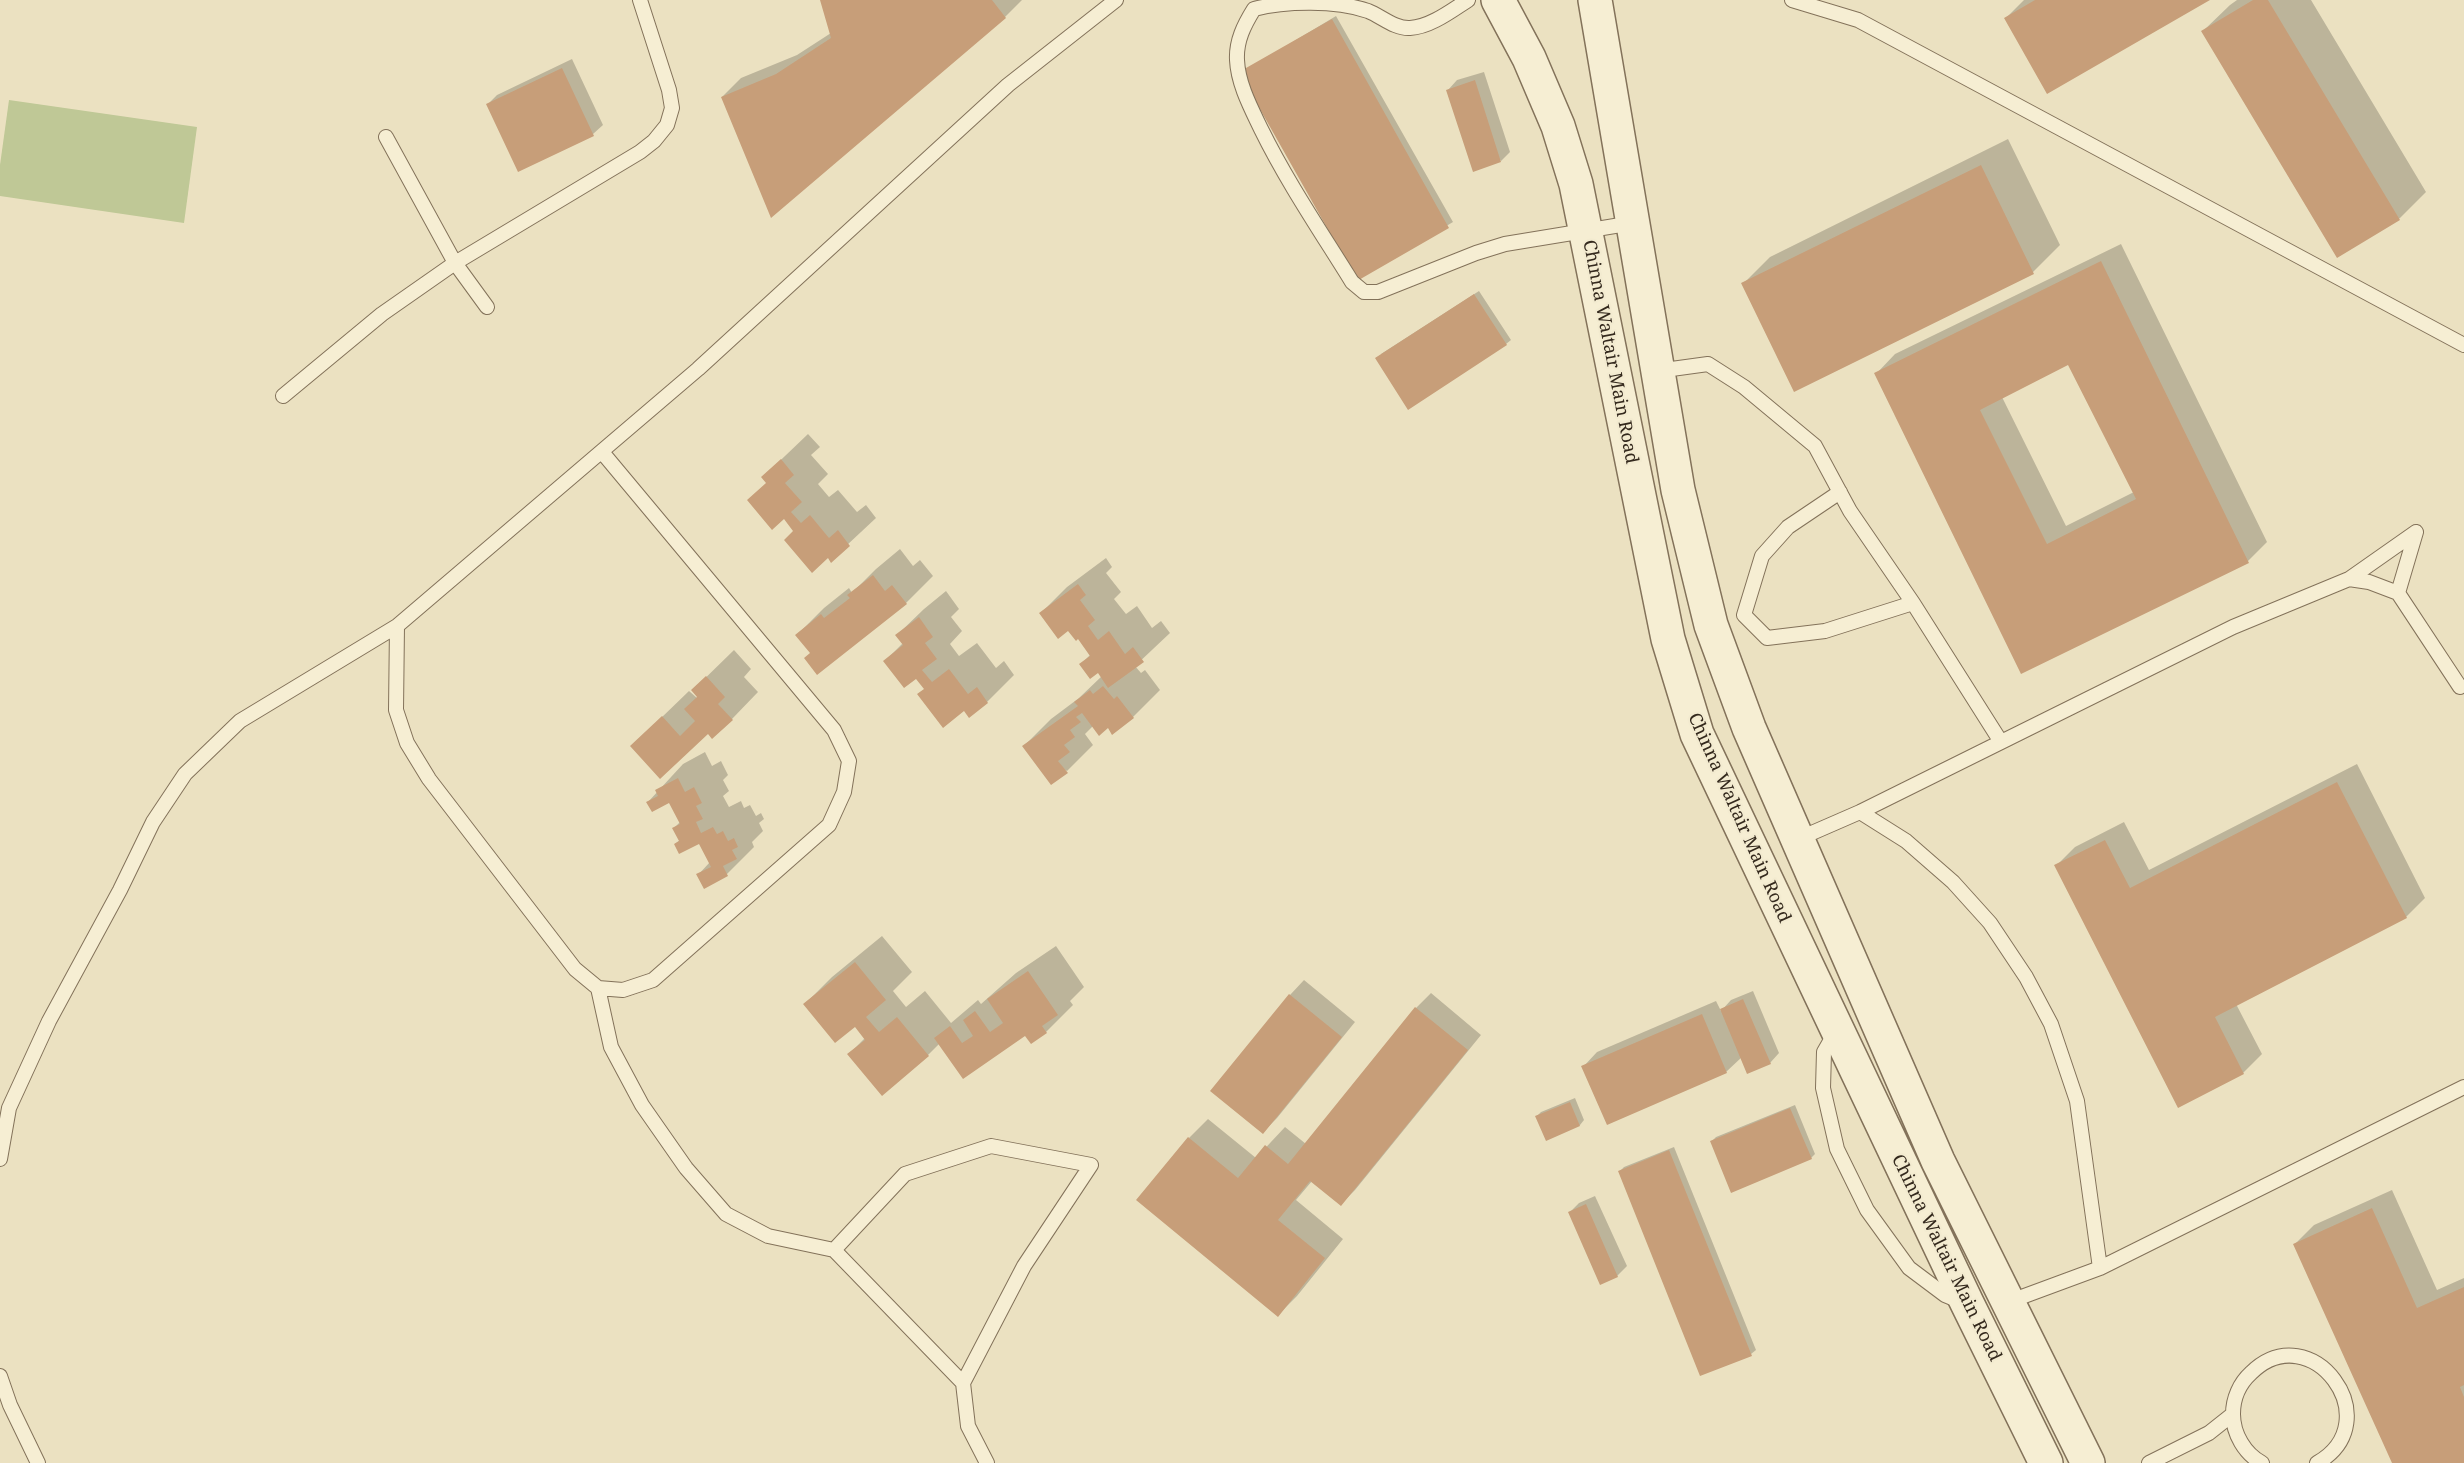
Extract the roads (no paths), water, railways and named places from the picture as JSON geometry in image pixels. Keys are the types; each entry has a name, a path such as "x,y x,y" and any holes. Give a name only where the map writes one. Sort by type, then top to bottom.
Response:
{"street":[{"name":"Chinna Waltair Main Road","path":"1498,0 1529,58 1558,126 1576,184 1668,639 1697,734 1967,1303 2046,1463"},
{"name":"Chinna Waltair Main Road","path":"1595,0 1678,490 1727,620 1749,728 1938,1161 2088,1463"}],"lane":[{"path":"283,396 382,314 455,263 640,152 654,141 668,124 672,108 669,90 640,0"},
{"path":"0,1159 9,1108 48,1021 120,890 153,822 185,774 240,721 397,626 698,369 1008,85 1116,0"},
{"path":"1468,0 1426,24 1409,28 1395,25 1366,10 1335,4 1282,2 1254,9 1242,29 1237,60 1244,88 1278,163 1352,282 1364,292 1378,292 1476,253 1505,244 1633,223"},
{"path":"1792,0 1858,20 2464,345"},
{"path":"386,137 455,263 487,307"},
{"path":"1657,371 1708,364 1744,387 1815,446 1850,511 1913,603 2001,742"},
{"path":"397,626 396,710 407,743 429,779 575,969 598,988 623,990 653,980 829,825 844,792 849,761 834,730 602,452"},
{"path":"1840,492 1788,526 1762,556 1727,620 1767,638 1825,632 1913,603"},
{"path":"1798,839 1860,812 2233,627 2349,579 2416,532 2398,593"},
{"path":"2349,579 2369,582 2398,593 2463,690"},
{"path":"1860,812 1906,841 1953,882 1990,923 2051,1024 2077,1101 2100,1268"},
{"path":"598,988 611,1047 642,1105 686,1168 726,1214 768,1236 834,1250 963,1383"},
{"path":"1837,1029 1824,1052 1823,1088 1837,1149 1867,1210 1910,1268 1945,1295 1967,1303"},
{"path":"2008,1302 2100,1268 2464,1088"},
{"path":"834,1250 905,1174 991,1146 1092,1166 1024,1266 963,1383 968,1426 987,1463"},
{"path":"2262,1463 2244,1448 2236,1432 2233,1414 2236,1395 2244,1379 2257,1366 2273,1358 2293,1356 2312,1360 2328,1371 2340,1387 2346,1405 2346,1425 2339,1443 2326,1458 2318,1463"},
{"path":"0,1376 10,1405 38,1463"},
{"path":"2149,1463 2209,1433 2233,1414"}]}
